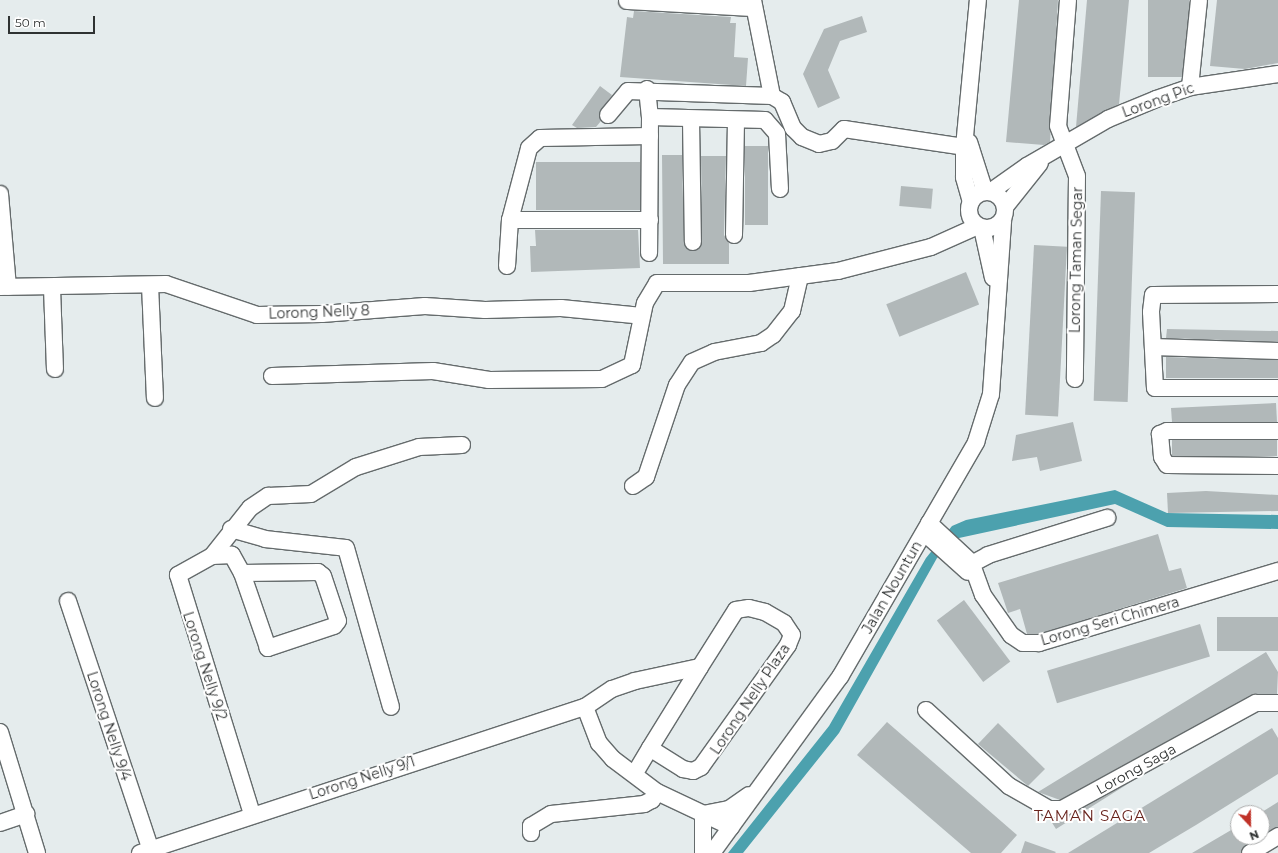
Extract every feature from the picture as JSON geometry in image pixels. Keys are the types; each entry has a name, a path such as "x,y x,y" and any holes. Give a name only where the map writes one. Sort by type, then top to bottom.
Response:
{"street":[{"name":"Jalan Nountun","path":"978,0 964,177 970,206 980,227 996,289"},
{"name":"Lorong Taman Segar","path":"1068,0 1058,126 1077,176 1075,379"},
{"path":"1190,86 1198,0"},
{"path":"627,1 753,4 772,96"},
{"name":"Lorong Pic","path":"988,192 1064,144 1108,119 1190,86 1278,74"},
{"path":"647,89 650,117 649,254"},
{"path":"272,376 433,371 489,380 602,379 632,365 642,316 651,288 661,282 749,282 800,276 868,264 950,239 980,227 994,228 1004,214 1000,197 988,192 967,143 844,129 832,141 810,143 793,128 782,102 772,96 647,89 622,95 608,115"},
{"path":"650,117 691,120 765,120 773,125 777,134 780,189"},
{"path":"691,120 693,242"},
{"path":"734,235 736,120"},
{"path":"507,266 510,220 524,157 540,138 650,136"},
{"name":"Lorong Pic","path":"1004,214 1048,154"},
{"path":"950,239 970,206 988,192"},
{"path":"0,194 4,287"},
{"name":"Jalan Nountun","path":"712,853 840,677 976,442 986,418 991,394 996,289 1004,214"},
{"path":"510,220 650,220"},
{"path":"633,486 646,477 677,385 692,362 714,352 761,343 773,335 792,311 800,276"},
{"name":"Lorong Nelly 8","path":"4,287 52,288 103,284 150,285 185,288 257,315 322,314 425,306 486,310 561,308 642,316"},
{"path":"150,285 155,398"},
{"path":"52,288 55,369"},
{"path":"1278,294 1153,295 1155,388 1278,388"},
{"path":"1153,347 1278,351"},
{"path":"1278,431 1167,430 1160,434 1162,457 1167,465 1278,466"},
{"path":"212,556 231,529 257,502 268,496 311,494 356,467 419,447 462,445"},
{"path":"964,563 1107,518"},
{"name":"Lorong Seri Chimera","path":"926,528 964,563 1011,635 1023,643 1039,642 1278,571"},
{"path":"231,529 265,539 346,548 391,707"},
{"name":"Lorong Nelly 9/2","path":"242,573 232,555 212,556 182,569 178,581 252,814"},
{"path":"318,572 323,576 338,621 334,626 268,648 242,573 318,572"},
{"name":"Lorong Nelly 9/4","path":"68,602 148,852"},
{"name":"Lorong Nelly Plaza","path":"650,748 682,769 693,771 701,767 788,645 792,635 784,623 765,612 749,608 736,610 700,667"},
{"path":"635,773 700,667"},
{"name":"Lorong Nelly 9/1","path":"148,852 252,814 585,707 612,689 635,681 700,667"},
{"name":"Lorong Saga","path":"926,710 1009,786 1049,809 1062,809 1256,702 1278,703"},
{"path":"585,707 604,752 635,773 657,792 731,827"},
{"path":"0,732 37,853"},
{"path":"703,814 729,809 762,786"},
{"path":"531,833 531,826 551,814 644,804 652,800 657,792"},
{"path":"0,823 26,814"},
{"path":"703,814 703,853"},
{"path":"1250,853 1278,836"}],"water":[{"path":"1115,490 1167,513 1278,515 1278,529 1167,527 1115,504 959,538 937,558 839,733 743,853 728,853 829,726 926,558 952,526 966,520"}],"building":[{"path":"1019,0 1058,0 1050,142 1044,145 1006,142"},
{"path":"1087,0 1129,0 1119,104 1076,127"},
{"path":"1148,0 1189,0 1189,77 1148,77"},
{"path":"1217,0 1278,0 1278,63 1245,69 1210,66"},
{"path":"634,11 731,17 730,23 736,23 734,57 748,58 746,86 620,77 627,17 633,18"},
{"path":"862,16 867,32 840,41 828,70 840,98 818,108 803,74 824,29"},
{"path":"600,86 612,95 599,113 601,121 596,127 577,128 572,125"},
{"path":"745,146 768,146 768,225 745,225"},
{"path":"662,155 682,155 684,242 693,251 702,242 701,156 726,156 724,235 729,243 729,264 663,264"},
{"path":"536,162 640,162 640,210 536,210"},
{"path":"901,186 933,189 931,209 899,206"},
{"path":"1101,191 1135,192 1128,402 1094,401"},
{"path":"535,230 638,230 640,268 531,272 530,246 536,246"},
{"path":"1034,245 1067,247 1058,416 1025,415"},
{"path":"966,272 979,304 899,337 886,304"},
{"path":"1167,329 1278,331 1278,342 1166,338"},
{"path":"1166,357 1278,360 1278,378 1166,378"},
{"path":"1276,403 1277,422 1172,422 1171,408"},
{"path":"1073,422 1082,461 1040,471 1037,457 1012,461 1016,435"},
{"path":"1172,440 1277,440 1277,456 1172,456"},
{"path":"1206,491 1278,495 1278,511 1168,513 1167,493"},
{"path":"1158,534 1169,571 1181,568 1187,588 1038,634 1027,634 1020,609 1008,613 998,583"},
{"path":"964,600 1010,661 983,682 937,620"},
{"path":"1217,617 1278,617 1278,651 1217,651"},
{"path":"1200,624 1210,657 1057,703 1047,671"},
{"path":"1266,652 1278,672 1277,694 1251,695 1060,800 1038,792"},
{"path":"887,722 1017,835 1001,853 971,853 857,755"},
{"path":"998,723 1045,769 1028,786 978,744"},
{"path":"1272,728 1278,738 1278,774 1196,825 1149,853 1068,853"},
{"path":"1134,780 1056,829 1049,818 1067,817"},
{"path":"1278,802 1278,827 1270,831 1270,807"},
{"path":"1230,831 1230,845 1245,845 1241,853 1192,853"},
{"path":"1025,841 1056,852 1021,853"}],"district":[{"name":"TAMAN SAGA","path":"1090,816"}]}
